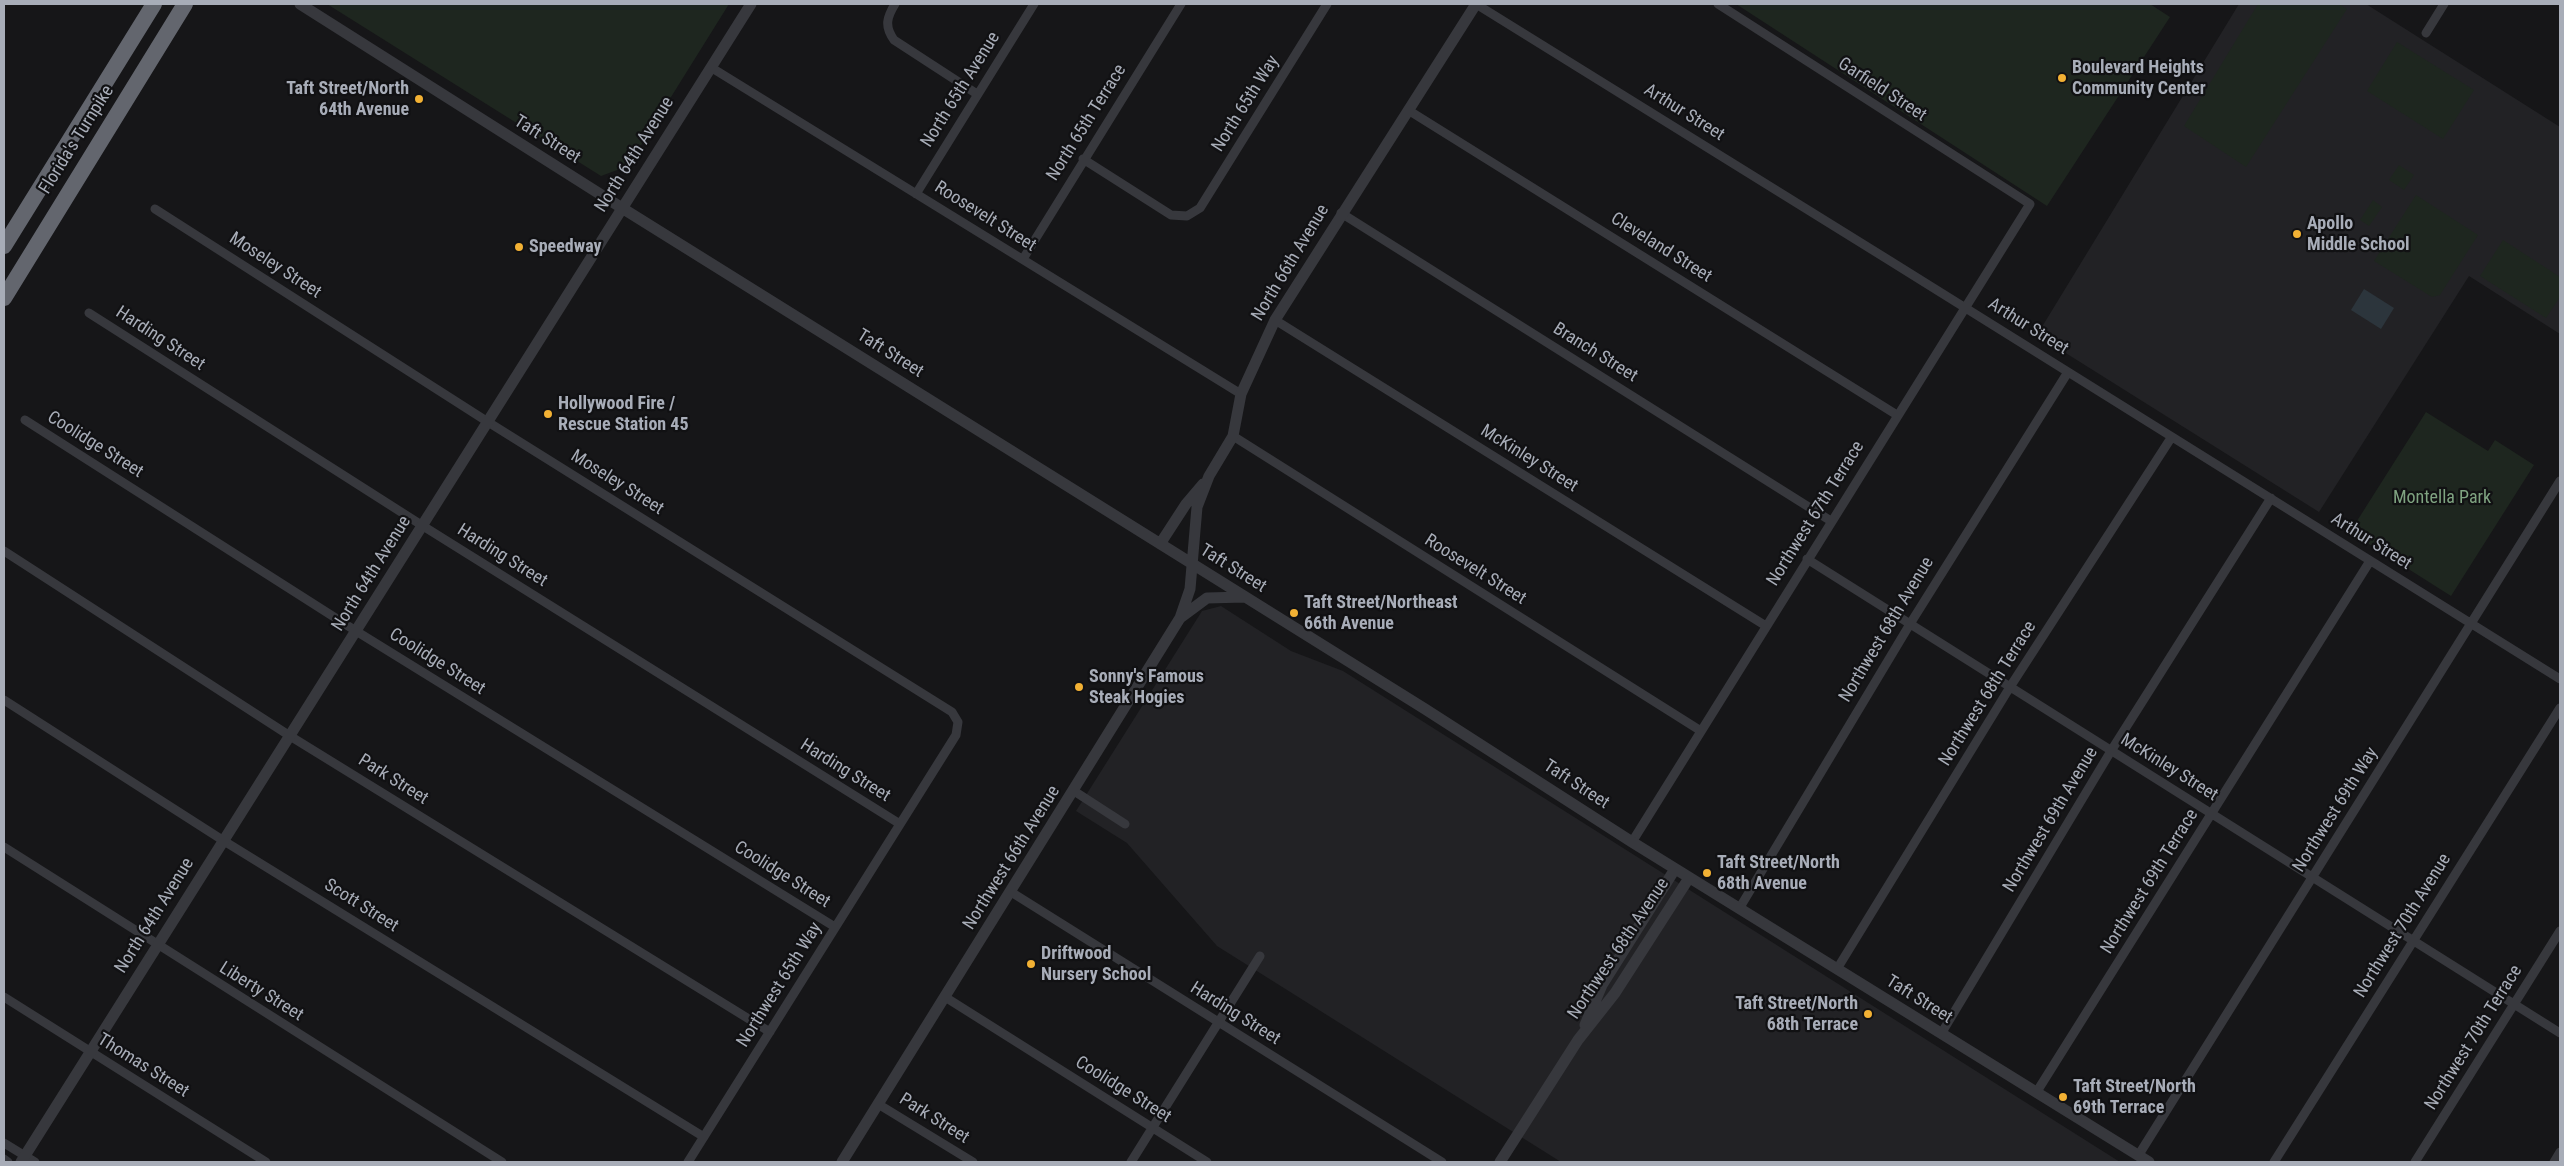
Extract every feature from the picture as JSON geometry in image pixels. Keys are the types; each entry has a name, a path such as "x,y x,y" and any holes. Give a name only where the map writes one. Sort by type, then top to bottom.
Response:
{"highway":[{"name":"Florida's Turnpike","path":"4,246 154,4"},
{"name":"Florida's Turnpike","path":"4,298 185,4"}],"street":[{"name":"Taft Street","path":"300,4 622,208 1246,597 1674,869 2149,1162"},
{"name":"North 64th Avenue","path":"27,1160 90,1052 751,4"},
{"path":"895,4 887,17 888,31 894,40 977,94"},
{"name":"North 65th Avenue","path":"916,194 1034,4"},
{"name":"North 65th Terrace","path":"1023,259 1083,159 1181,4"},
{"name":"North 65th Way","path":"1083,159 1171,215 1187,216 1200,208 1327,4"},
{"name":"North 66th Avenue","path":"1193,564 1198,507 1209,476 1233,436 1241,394 1275,320 1341,213 1476,4"},
{"name":"Arthur Street","path":"1476,4 1965,306 2171,438 2271,498 2560,679"},
{"name":"Garfield Street","path":"1718,4 2030,204"},
{"path":"2426,33 2444,4"},
{"name":"Roosevelt Street","path":"712,68 1241,394"},
{"name":"Cleveland Street","path":"1408,110 1897,415"},
{"name":"Northwest 67th Terrace","path":"1632,842 2030,204"},
{"name":"Moseley Street","path":"155,209 488,422 952,712 958,722"},
{"name":"Branch Street","path":"1341,213 1831,521"},
{"name":"Harding Street","path":"89,312 423,526 900,824"},
{"name":"McKinley Street","path":"1275,320 1766,626"},
{"name":"Northwest 68th Avenue","path":"1739,909 1910,624 2068,372"},
{"name":"Coolidge Street","path":"25,420 356,631 835,927"},
{"name":"Roosevelt Street","path":"1233,436 1701,731"},
{"name":"Northwest 68th Terrace","path":"1837,969 2010,687 2171,438"},
{"path":"1160,544 1186,504 1209,476"},
{"name":"Northwest 69th Way","path":"2138,1156 2560,482"},
{"name":"Northwest 69th Avenue","path":"1941,1034 2111,751 2271,498"},
{"name":"Park Street","path":"4,551 290,736 770,1032"},
{"name":"McKinley Street","path":"1807,559 2515,1004"},
{"name":"Northwest 69th Terrace","path":"2036,1093 2370,561"},
{"name":"Northwest 66th Avenue","path":"842,1162 1180,618 1190,588 1193,564"},
{"path":"1180,618 1207,598 1246,597"},
{"name":"Scott Street","path":"4,700 224,841 704,1137"},
{"name":"Northwest 70th Avenue","path":"2274,1162 2560,708"},
{"name":"Northwest 65th Way","path":"688,1162 956,735 958,722"},
{"path":"1074,791 1125,824"},
{"name":"Liberty Street","path":"4,847 502,1162"},
{"name":"Northwest 68th Avenue","path":"1578,1040 1602,986 1674,869"},
{"name":"Northwest 68th Avenue","path":"1500,1162 1578,1040 1615,993 1689,878"},
{"name":"Harding Street","path":"1011,892 1442,1162"},
{"name":"Northwest 70th Terrace","path":"2415,1162 2560,931"},
{"path":"1131,1162 1260,956"},
{"name":"Thomas Street","path":"4,997 266,1162"},
{"name":"Coolidge Street","path":"945,997 1207,1162"},
{"path":"2515,1004 2560,1033"},
{"name":"Park Street","path":"878,1104 973,1162"},
{"path":"4,1142 27,1160"},
{"path":"2554,1162 2560,1152"},
{"path":"4,1160 8,1162"}],"shaded area":[{"name":"Apollo Middle School","path":"2239,4 2366,4 2560,127 2560,334 2469,276 2319,512 2037,335"},
{"path":"2364,289 2394,308 2381,329 2351,310"},
{"path":"1221,606 1291,651 1343,671 2120,1162 1561,1162 1217,946 1127,843 1076,811 1202,611"}],"green space":[{"path":"327,4 729,4 628,166 601,176"},
{"path":"1736,4 2150,4 2170,17 2047,206"},
{"path":"2258,4 2339,4 2347,9 2246,167 2184,126"},
{"path":"2397,42 2474,90 2443,139 2367,91"},
{"path":"2399,165 2414,175 2404,190 2389,180"},
{"path":"2416,195 2478,235 2440,295 2432,297 2374,261"},
{"path":"2373,200 2382,207 2369,226 2360,220"},
{"path":"2503,240 2560,277 2560,297 2546,318 2480,276"},
{"name":"Montella Park","path":"2426,412 2488,451 2495,440 2534,465 2451,596 2350,532"}],"place":[{"name":"Boulevard Heights Community Center","path":"2062,78"},
{"name":"Taft Street/North 64th Avenue","path":"419,99"},
{"name":"Apollo Middle School","path":"2297,234"},
{"name":"Speedway","path":"519,247"},
{"name":"Hollywood Fire / Rescue Station 45","path":"548,414"},
{"name":"Taft Street/Northeast 66th Avenue","path":"1294,613"},
{"name":"Sonny's Famous Steak Hogies","path":"1079,687"},
{"name":"Taft Street/North 68th Avenue","path":"1707,873"},
{"name":"Driftwood Nursery School","path":"1031,964"},
{"name":"Taft Street/North 68th Terrace","path":"1868,1014"},
{"name":"Taft Street/North 69th Terrace","path":"2063,1097"}]}
